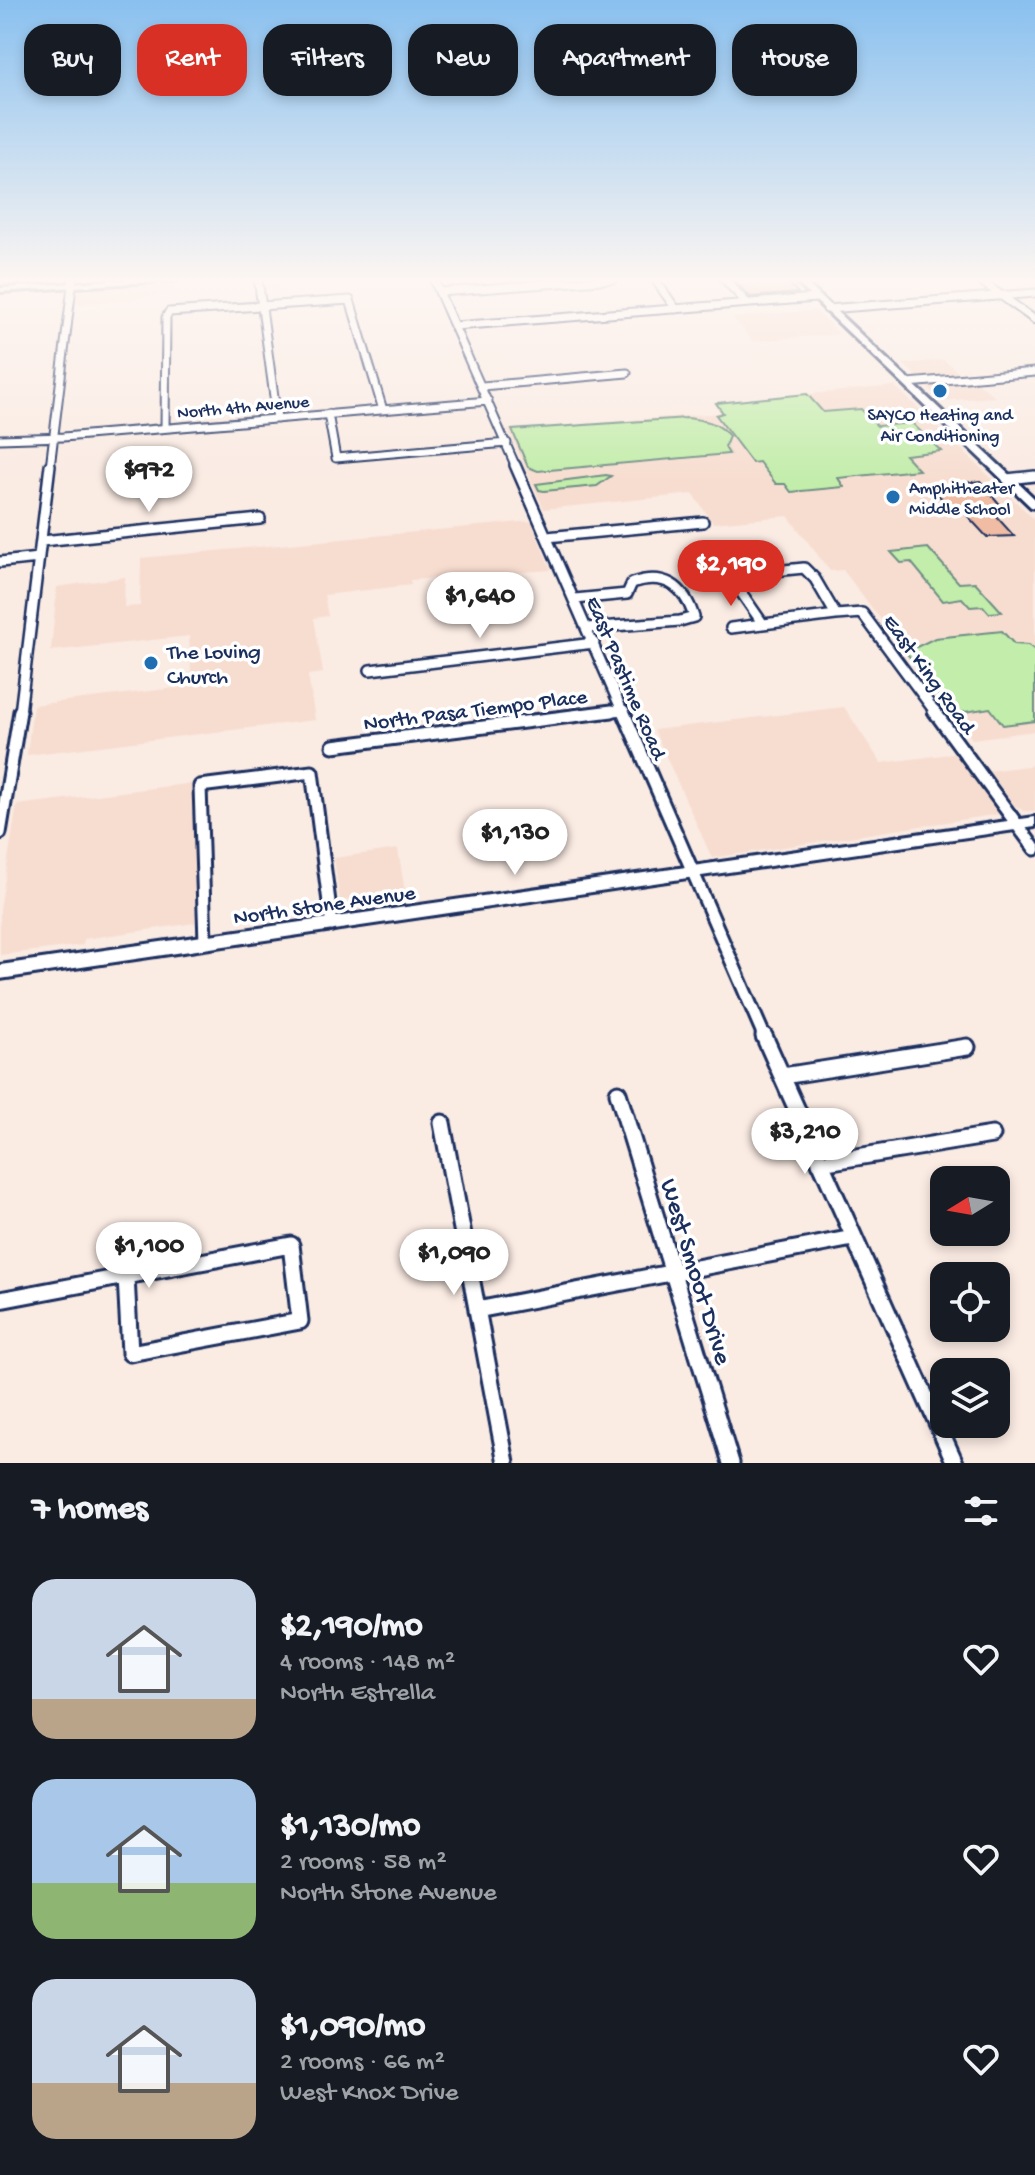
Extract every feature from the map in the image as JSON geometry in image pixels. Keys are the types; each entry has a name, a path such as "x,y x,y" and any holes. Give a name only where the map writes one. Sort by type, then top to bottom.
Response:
{"main road":[{"path":"868,346 1035,505"},
{"name":"North Stone Avenue","path":"0,972 1035,822"}],"street":[{"path":"0,833 42,541 65,346"},
{"path":"165,428 166,346"},
{"path":"267,346 277,419"},
{"path":"365,346 383,410"},
{"name":"East Pastime Road","path":"463,346 853,1238 955,1463"},
{"path":"908,383 1035,372"},
{"path":"482,386 627,373"},
{"name":"North 4th Avenue","path":"0,439 488,401"},
{"path":"328,414 336,458 507,443"},
{"path":"1007,479 1035,476"},
{"path":"42,541 260,519"},
{"path":"547,537 703,522"},
{"path":"0,562 39,558"},
{"path":"731,628 836,615 815,579 804,568 734,575 736,585 763,624"},
{"path":"575,599 627,594 632,583 666,578 675,582 690,602 694,617 680,621 587,628"},
{"name":"East King Road","path":"836,615 862,613 1017,824"},
{"path":"370,670 594,643"},
{"name":"North Pasa Tiempo Place","path":"333,746 623,710"},
{"path":"205,942 200,786 312,772 332,925"},
{"path":"1017,824 1035,849"},
{"path":"783,1076 967,1047"},
{"name":"West Smoot Drive","path":"618,1093 731,1463"},
{"path":"442,1123 506,1463"},
{"path":"820,1163 992,1135"},
{"path":"477,1310 853,1238"},
{"path":"0,1300 126,1275 291,1245 300,1321 130,1353 126,1275"}],"shaded area":[{"path":"944,360 963,376 921,380 903,364"},
{"path":"975,380 995,397 941,401 924,384"},
{"name":"Amphitheater Middle School","path":"895,386 1035,520 1035,731 972,739 843,570 830,571 788,516 713,523 693,494 544,509 508,430 720,413 715,403"},
{"path":"531,521 551,570 410,580 411,585 324,595 328,616 314,618 323,673 308,675 315,720 27,755 33,705 192,686 189,636 51,651 57,587 125,577 124,607 140,606 141,558"},
{"path":"844,707 881,763 958,753 999,814 712,858 654,730"},
{"path":"1035,765 1035,811 1024,811 1014,805 989,771"},
{"path":"194,783 195,923 84,939 83,945 0,955 0,909 17,805"},
{"path":"398,849 405,892 340,901 334,858"}],"green space":[{"path":"807,394 823,412 861,409 877,426 912,423 941,451 905,455 919,470 838,478 844,487 791,492 785,484 776,484 759,462 752,463 716,415 723,413 716,403"},
{"path":"687,418 710,422 725,431 729,436 725,447 729,454 538,471 528,467 512,430"},
{"path":"611,476 597,486 544,491 539,490 536,484"},
{"path":"928,548 959,583 975,582 1002,612 989,613 983,606 970,607 962,598 943,601 911,562 901,563 891,552"},
{"path":"1002,631 1014,644 1028,645 1035,650 1035,721 1003,725 990,708 952,714 906,652 935,638"}],"building":[{"name":"Amphitheater Middle School","path":"980,481 1003,508 994,509 999,515 995,515 1014,536 987,537 964,512 957,512 929,487"}],"place":[{"name":"SAYCO Heating and Air Conditioning","path":"940,391"},
{"name":"Amphitheater Middle School","path":"893,497"},
{"name":"The Loving Church","path":"151,663"}]}
